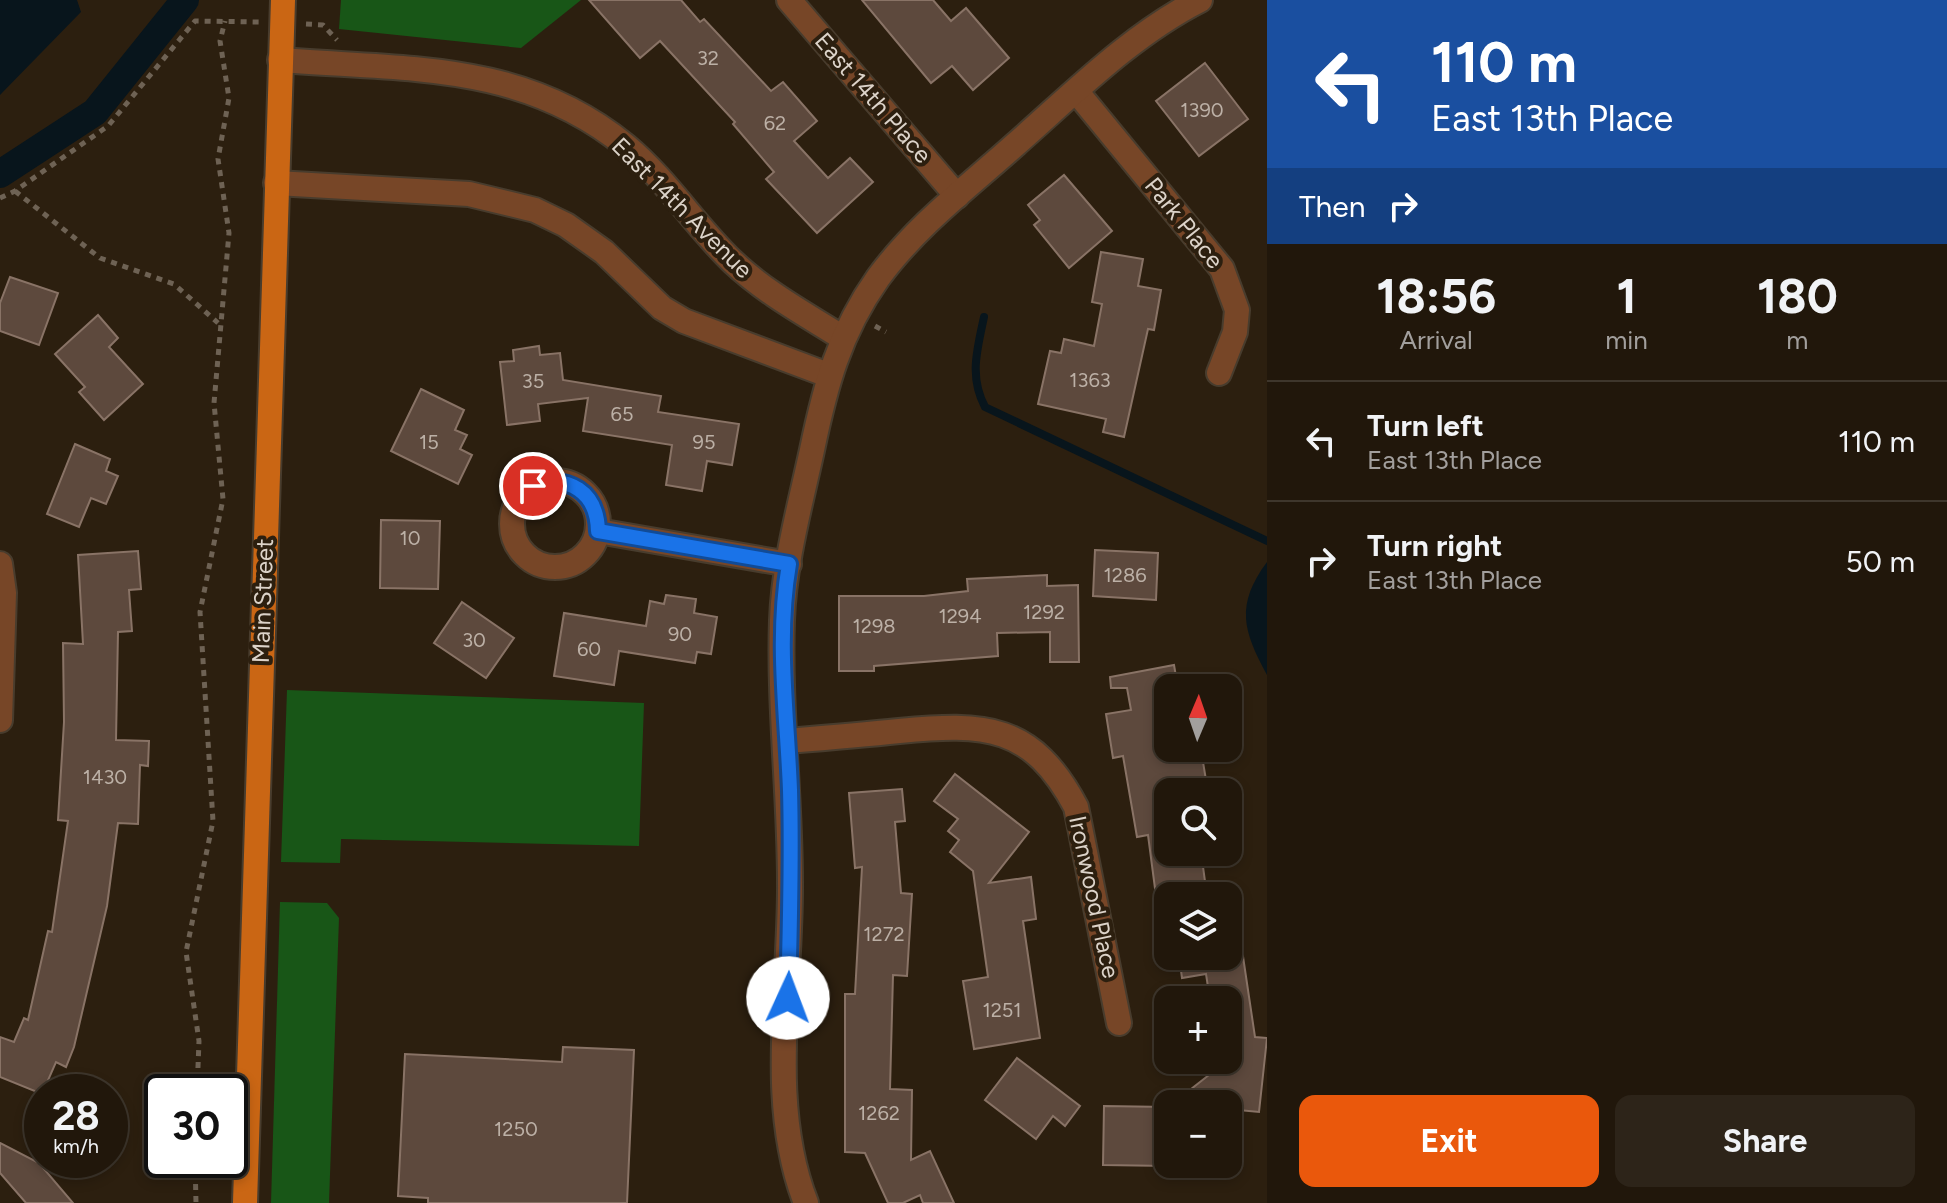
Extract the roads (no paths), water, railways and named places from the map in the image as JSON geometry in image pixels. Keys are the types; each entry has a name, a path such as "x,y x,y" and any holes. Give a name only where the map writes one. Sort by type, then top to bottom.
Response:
{"main road":[{"name":"Main Street","path":"245,1203 282,11"}],"street":[{"name":"East 14th Place","path":"789,0 957,196"},
{"path":"806,1203 792,1169 784,1117 791,909 787,741 781,685 782,617 789,564 828,375 843,338 899,251 957,196 1129,46 1194,1"},
{"name":"East 14th Avenue","path":"280,60 463,72 537,94 585,117 626,146 657,175 731,260 762,288 843,338"},
{"name":"Park Place","path":"1076,91 1222,269 1237,310 1235,332 1219,373"},
{"path":"276,183 469,194 535,210 566,225 604,252 641,291 673,314 828,375"},
{"path":"598,531 789,564"},
{"path":"0,564 4,593 0,720"},
{"name":"Ironwood Place","path":"787,741 950,727 981,729 1013,738 1043,758 1059,775 1076,807 1119,1023"}],"waterway":[{"path":"0,174 95,112 185,0"},
{"path":"984,317 976,374 985,407 1267,541"}]}
